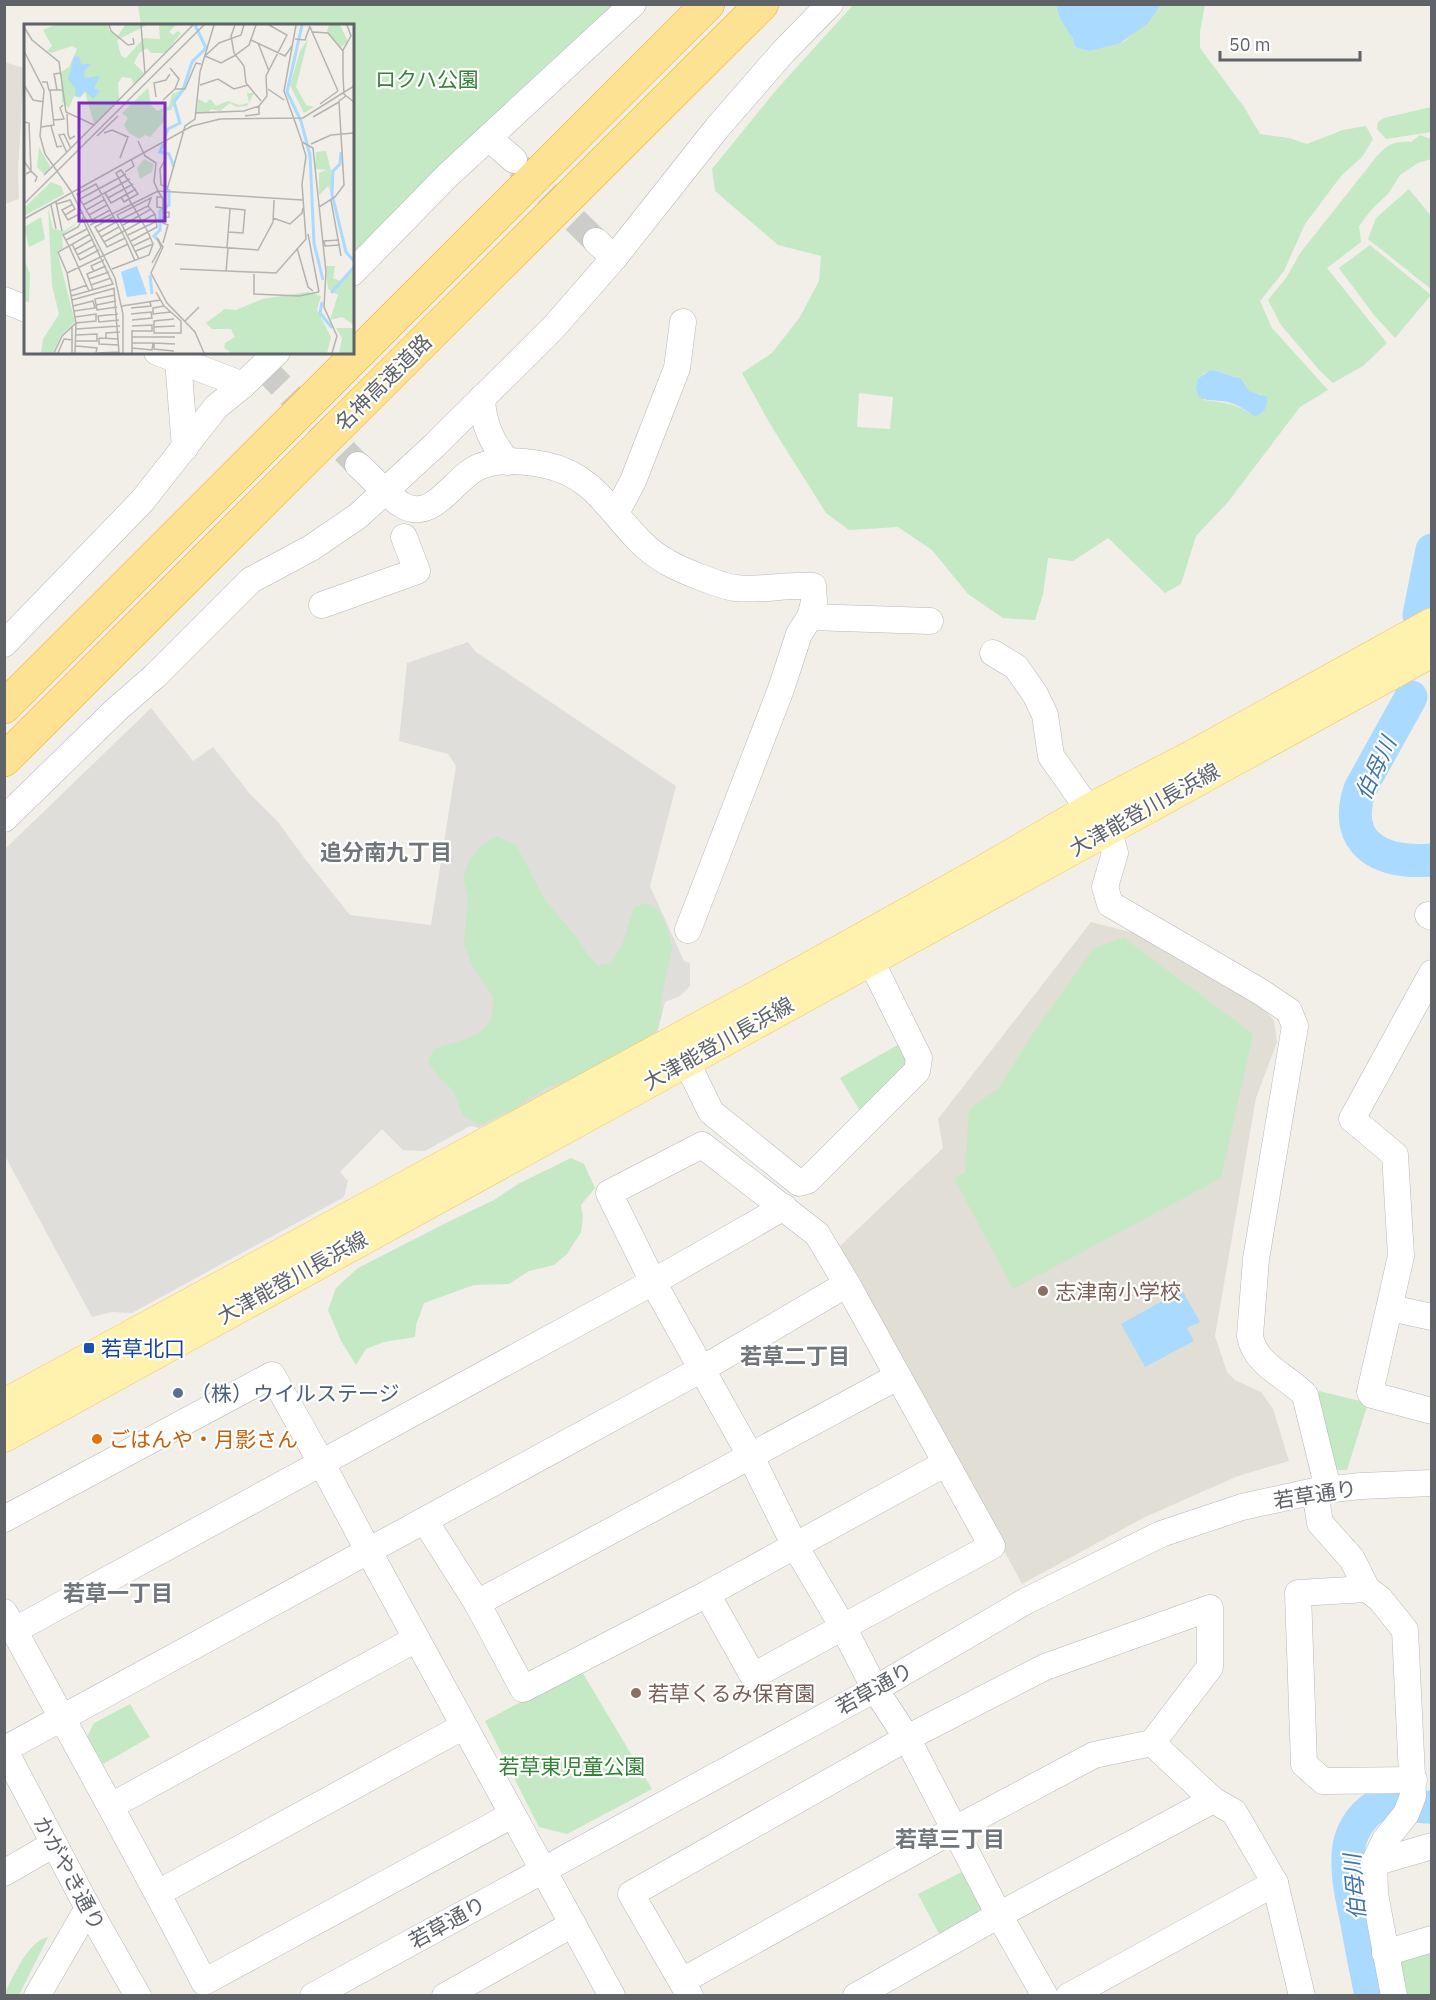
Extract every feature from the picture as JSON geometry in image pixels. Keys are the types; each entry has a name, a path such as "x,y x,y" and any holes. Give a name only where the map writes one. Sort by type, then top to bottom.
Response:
{"highway":[{"name":"名神高速道路","path":"4,707 708,4"},
{"name":"名神高速道路","path":"4,760 762,4"}],"main road":[{"name":"大津能登川長浜線","path":"1098,820 1193,756 1431,624"},
{"name":"大津能登川長浜線","path":"4,1405 865,950 1098,820 1431,651"},
{"name":"大津能登川長浜線","path":"4,1436 686,1061 865,950"}],"street":[{"path":"354,271 448,175 633,4"},
{"path":"4,819 117,709 155,676 251,580 333,534 358,516 435,446 554,327 605,249 717,128 783,52 830,4"},
{"path":"489,138 514,160"},
{"path":"4,300 24,308"},
{"path":"616,513 633,481 677,368 683,322"},
{"path":"4,644 143,500 216,407 275,354"},
{"path":"167,356 243,385"},
{"path":"167,356 185,448"},
{"path":"482,398 487,429 495,447 508,462"},
{"path":"358,465 402,505 423,509 435,504 472,470 492,462 546,465 571,472 591,487 636,538 668,563 735,588 813,586 814,602 810,617 799,634 781,689 688,930"},
{"path":"322,605 417,571 404,537"},
{"path":"810,617 930,621"},
{"path":"993,653 1016,667 1035,693 1045,714 1051,756 1098,820 1115,853 1105,887 1110,904 1262,992 1289,1011 1295,1026 1256,1259 1250,1336 1251,1344 1261,1360 1305,1395 1322,1490 1320,1523 1352,1559 1367,1588 1380,1599 1405,1630 1411,1797 1374,1863 1375,1894 1394,1995"},
{"path":"686,1061 711,1113 799,1183 807,1181 917,1071 919,1058 865,950"},
{"path":"1431,973 1352,1119 1395,1155 1401,1256 1370,1392 1372,1395 1431,1411"},
{"path":"707,1594 753,1676 843,1627 992,1546 817,1234 702,1144 609,1193 653,1282 751,1457 794,1544 843,1627 875,1689 907,1737 999,1915 1045,1995"},
{"path":"512,1815 204,1982 10,1621 321,1462 653,1282 784,1207"},
{"path":"5,1749 702,1370 847,1284"},
{"path":"1390,1308 1431,1317"},
{"path":"4,1519 272,1375 612,1995"},
{"path":"477,1603 897,1377"},
{"path":"425,1521 477,1603 523,1689 707,1594 794,1544 946,1463"},
{"name":"若草通り","path":"313,1995 875,1689 1026,1601 1161,1534 1242,1507 1322,1490 1431,1483"},
{"path":"1367,1588 1298,1593 1304,1764 1323,1781 1411,1797"},
{"path":"1210,1608 1210,1666 1152,1743 1094,1755 955,1829 686,1988 631,1894 907,1737 1045,1668 1210,1608"},
{"path":"111,1806 416,1639"},
{"path":"158,1893 464,1726"},
{"path":"1152,1743 1214,1800 1234,1812 1275,1883 1299,1994"},
{"name":"かがやき通り","path":"5,1749 88,1908 138,1995"},
{"path":"856,1995 999,1915 1214,1800"},
{"path":"4,1873 54,1844"},
{"path":"1374,1863 1431,1846"},
{"path":"1069,1995 1275,1883"},
{"path":"49,1988 88,1908"},
{"path":"445,1995 573,1924"},
{"path":"1385,1953 1431,1939"}],"shaded area":[{"path":"4,62 24,68 18,172 19,199 5,204"},
{"path":"468,642 476,652 676,786 650,886 684,961 690,963 690,986 680,996 665,1002 657,1034 479,1128 470,1126 425,1151 403,1150 382,1129 340,1172 348,1181 344,1197 132,1313 112,1312 92,1317 5,1156 4,850 151,708 193,761 213,747 250,794 278,822 350,915 431,925 456,766 448,754 399,741 407,663"},
{"name":"志津南小学校","path":"1091,922 1146,936 1266,1010 1274,1021 1277,1042 1256,1098 1215,1336 1227,1372 1235,1380 1261,1392 1273,1409 1289,1461 1238,1476 1143,1518 1022,1584 840,1246 943,1148 938,1119"}],"green space":[{"path":"854,4 1056,5 1060,19 1073,39 1075,47 1088,51 1125,41 1161,5 1205,5 1200,32 1200,48 1244,107 1260,134 1289,138 1307,144 1343,130 1366,126 1373,139 1362,157 1341,176 1305,224 1284,271 1260,301 1272,328 1328,390 1300,407 1228,502 1196,536 1181,584 1165,593 1108,538 1073,561 1048,558 1043,594 1035,620 1003,618 968,594 932,550 898,527 849,530 826,513 770,424 742,373 772,353 800,317 819,281 821,256 778,245 715,191 712,169 777,89","holes":["1211,370 1241,378 1250,391 1261,394 1254,416 1236,406 1204,400 1203,374","859,393 893,397 890,429 857,427"]},
{"name":"ロクハ公園","path":"138,5 617,5 494,117 354,253 354,24 141,24"},
{"path":"1431,107 1431,132 1386,139 1377,129 1378,122 1384,118"},
{"path":"1420,135 1431,139 1431,159 1418,163 1400,175 1388,194 1359,226 1361,242 1327,268 1387,343 1363,366 1333,383 1281,325 1268,300 1286,278 1301,252 1377,156 1392,144 1411,142"},
{"path":"1409,189 1431,216 1431,289 1368,239 1376,218"},
{"path":"1370,245 1431,295 1395,338 1374,315 1339,268"},
{"path":"497,836 516,845 545,900 598,966 610,963 622,945 634,907 648,903 659,911 669,932 672,949 661,1000 662,1013 656,1031 641,1044 586,1073 546,1088 514,1109 480,1125 463,1116 456,1096 428,1062 434,1049 471,1037 484,1029 492,1017 493,998 472,965 464,944 468,896 463,879 467,865 480,846"},
{"path":"1124,938 1253,1034 1221,1178 1013,1289 954,1178 965,1173 969,1109 999,1088 1032,1035 1094,948"},
{"path":"901,1043 910,1060 864,1117 840,1078"},
{"path":"571,1158 584,1164 595,1188 581,1205 583,1218 581,1232 567,1254 554,1265 529,1271 509,1284 474,1285 424,1303 416,1325 415,1337 384,1342 366,1349 356,1365 341,1341 328,1310 336,1288 358,1268 494,1200 518,1184"},
{"path":"1319,1391 1368,1403 1347,1470 1338,1470 1326,1444 1318,1400"},
{"name":"若草東児童公園","path":"581,1670 652,1789 567,1834 539,1827 485,1721"},
{"path":"130,1704 150,1737 103,1764 87,1737 94,1723"},
{"path":"974,1866 999,1915 945,1945 918,1894"},
{"path":"48,1937 19,1995 5,1995 28,1952 34,1945"},
{"path":"1431,1947 1431,1995 1403,1995 1397,1969 1406,1954"}],"water":[{"path":"1056,4 1161,5 1148,23 1119,44 1089,51 1075,47 1073,39 1060,19"},
{"path":"1210,370 1241,378 1249,391 1267,397 1265,409 1254,416 1232,403 1199,397 1196,388 1198,379"},
{"path":"1182,1290 1200,1322 1187,1328 1194,1341 1145,1367 1121,1324"}],"waterway":[{"name":"伯母川","path":"1419,615 1432,550"},
{"name":"伯母川","path":"1411,697 1360,789 1356,808 1356,824 1361,837 1370,847 1382,854 1397,858 1432,860"},
{"name":"伯母川","path":"1371,1996 1350,1885 1349,1846 1356,1827 1365,1815 1382,1804 1394,1802 1432,1807"}],"tunnel":[{"path":"519,166 596,241"},
{"path":"263,367 358,465"}],"place":[{"name":"志津南小学校","path":"1043,1291"},
{"name":"若草北口","path":"89,1348"},
{"name":"（株）ウイルステージ","path":"178,1393"},
{"name":"ごはんや・月影さん","path":"97,1439"},
{"name":"若草くるみ保育園","path":"636,1693"}],"district":[{"name":"追分南九丁目","path":"386,851"},
{"name":"若草二丁目","path":"795,1355"},
{"name":"若草一丁目","path":"118,1592"},
{"name":"若草三丁目","path":"950,1838"}]}
